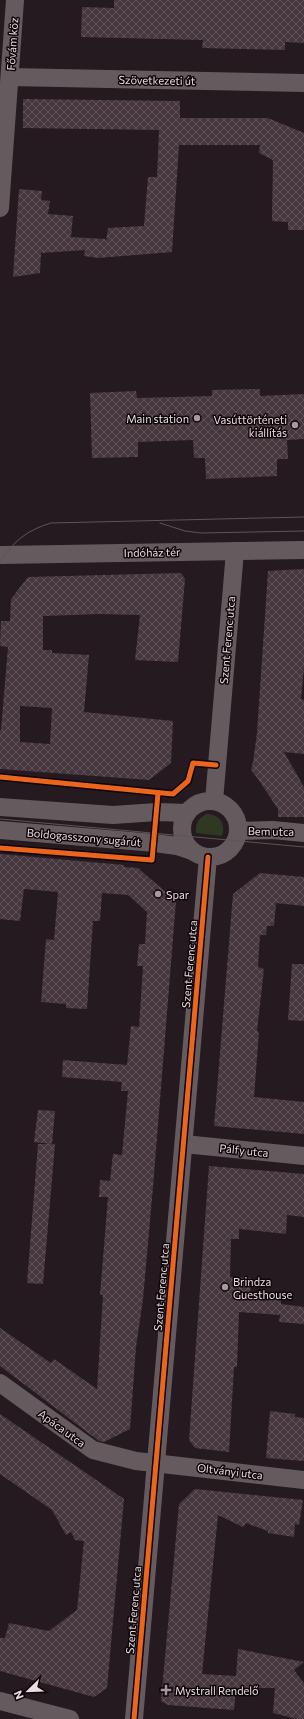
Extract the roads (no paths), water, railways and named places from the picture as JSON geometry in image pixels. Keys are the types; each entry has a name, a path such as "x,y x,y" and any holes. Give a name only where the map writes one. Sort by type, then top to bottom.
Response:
{"street":[{"name":"Fővám köz","path":"0,208 16,0"},
{"name":"Szövetkezeti út","path":"10,77 304,83"},
{"name":"Indóház tér","path":"0,555 304,550"},
{"name":"Szent Ferenc utca","path":"214,801 235,551"},
{"path":"214,801 222,803 229,808 238,822 236,841 224,854 200,854 185,842 182,830 184,818 187,813 198,803 214,801"},
{"path":"0,807 113,815 157,812 187,813"},
{"name":"Boldogasszony sugárút","path":"0,830 155,843 177,846 200,854"},
{"name":"Bem utca","path":"238,831 273,830 304,832"},
{"name":"Szent Ferenc utca","path":"134,1719 155,1463 184,1144 200,854"},
{"name":"Pálfy utca","path":"184,1144 304,1156"},
{"name":"Apáca utca","path":"0,1383 93,1450 136,1461 155,1463"},
{"name":"Oltványi utca","path":"155,1463 304,1480"},
{"path":"0,1701 70,1719"}],"tram line":[{"path":"0,563 15,543 27,533 51,523 304,517"},
{"path":"160,523 185,531 201,533 304,531"},
{"path":"0,819 304,847"}],"place":[{"name":"Main station","path":"197,418"},
{"name":"Vasúttörténeti kiállítás","path":"295,425"},
{"name":"Spar","path":"158,894"},
{"name":"Brindza Guesthouse","path":"225,1287"},
{"name":"Mystrall Rendelő","path":"166,1690"}]}
